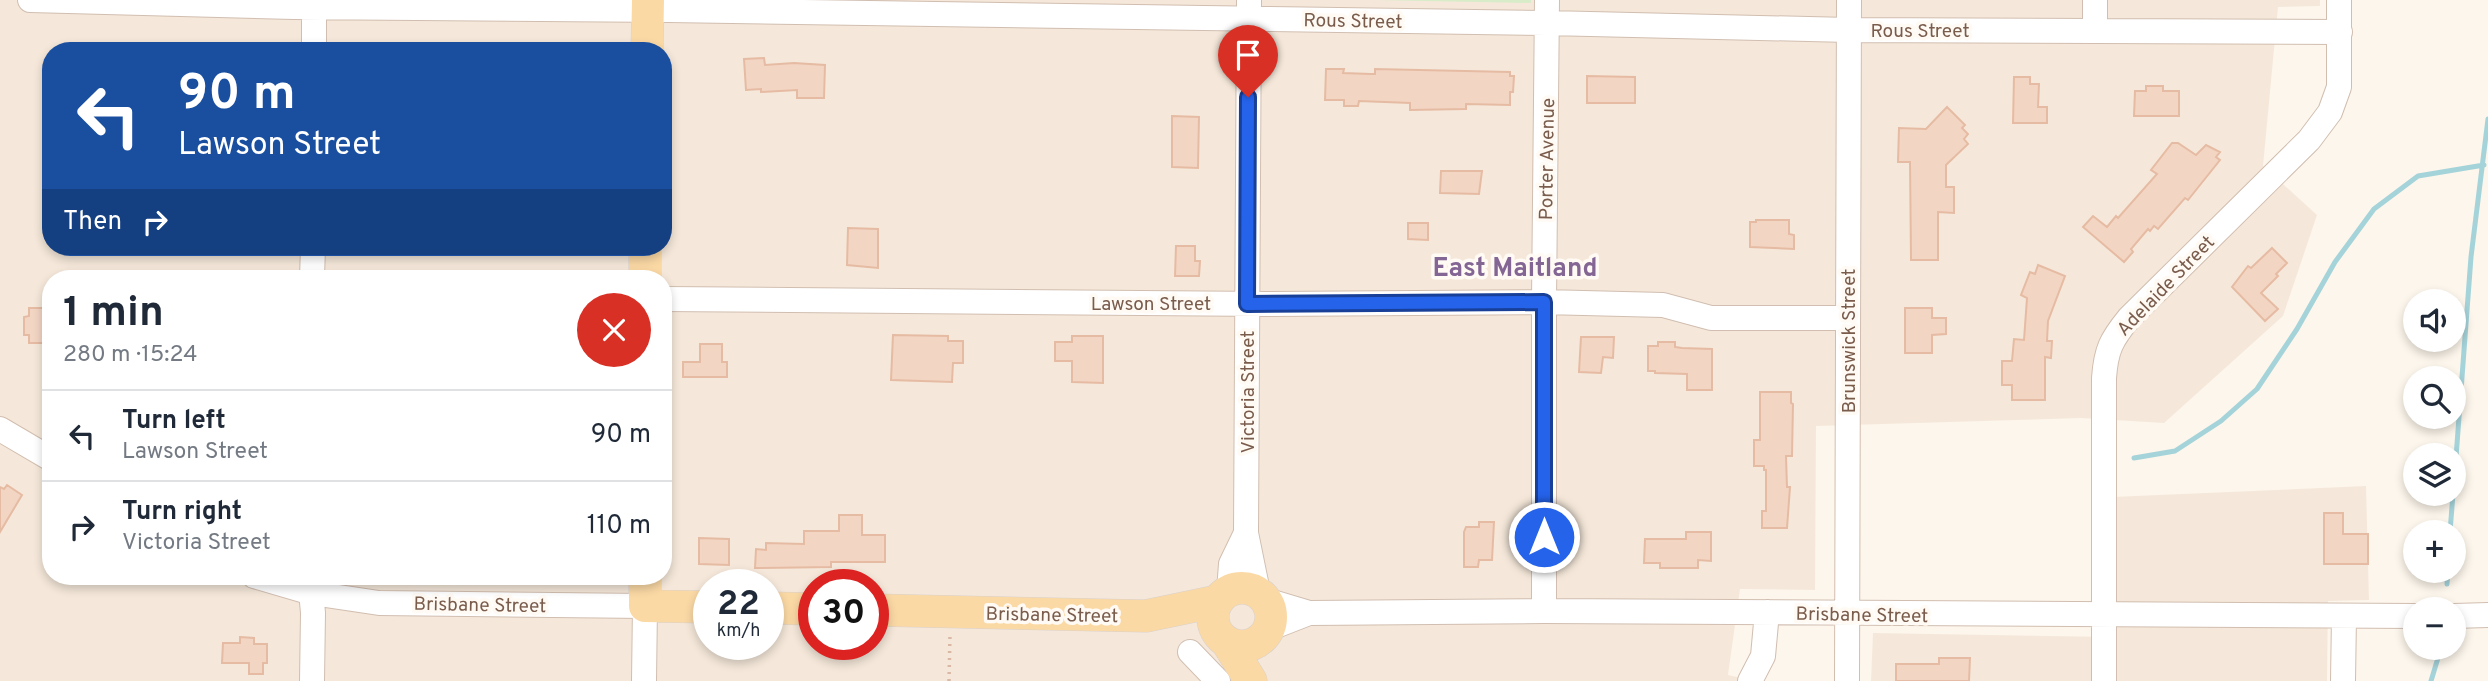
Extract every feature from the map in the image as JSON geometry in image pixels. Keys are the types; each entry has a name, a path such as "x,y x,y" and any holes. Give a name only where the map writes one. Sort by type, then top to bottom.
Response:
{"main road":[{"path":"647,42 648,5"},
{"name":"Brisbane Street","path":"645,591 693,603"},
{"path":"1250,609 1253,681 1223,638 1213,618 1250,609"},
{"name":"Brisbane Street","path":"889,611 1146,615 1250,609 1244,646 1146,615"}],"street":[{"name":"Rous Street","path":"30,0 1547,11 1849,30 2340,32"},
{"name":"Brunswick Street","path":"1847,681 1849,0"},
{"path":"2095,0 2095,31"},
{"name":"Adelaide Street","path":"2104,681 2106,351 2115,334 2129,318 2309,140 2330,112 2339,87 2339,0"},
{"path":"314,2 314,42"},
{"name":"Victoria Street","path":"1249,10 1246,533 1231,564 1250,609"},
{"name":"Porter Avenue","path":"1544,611 1547,11"},
{"name":"Lawson Street","path":"672,299 1247,304 1544,302 1663,305 1711,318 1848,318"},
{"path":"0,429 42,454"},
{"name":"Brisbane Street","path":"278,585 311,585 380,603 645,591"},
{"path":"311,585 312,681"},
{"path":"644,681 645,591"},
{"name":"Brisbane Street","path":"1250,609 1309,613 1544,611 2403,616"},
{"path":"1750,681 1763,656 1767,612"},
{"path":"2466,616 2488,615"},
{"path":"2343,681 2344,616"},
{"path":"1190,652 1218,681"}],"path":[{"path":"950,681 951,612"}],"shaded area":[{"path":"0,0 2320,0 2320,6 2278,7 2263,166 2317,215 2283,316 2164,423 2081,418 1816,426 1815,590 1740,589 1728,675 1755,681 0,681"},
{"path":"2366,486 2369,600 2328,601 2327,681 1871,681 1873,633 2113,637 2112,497"}],"green space":[{"path":"1375,0 1531,0 1531,3"}],"building":[{"path":"764,58 765,65 825,65 824,98 797,98 797,90 746,90 744,59"},
{"path":"1326,69 1371,74 1375,74 1375,69 1510,72 1510,76 1514,76 1513,92 1510,92 1510,105 1466,104 1466,109 1410,110 1410,103 1359,101 1358,106 1344,106 1344,100 1325,100"},
{"path":"1587,76 1635,77 1635,103 1587,103"},
{"path":"2014,77 2030,77 2030,84 2039,84 2038,107 2047,107 2047,123 2013,123"},
{"path":"2146,86 2163,86 2163,91 2179,91 2179,116 2134,116 2135,91 2146,91"},
{"path":"1947,107 1965,125 1962,128 1968,134 1964,139 1968,144 1946,165 1946,187 1954,187 1954,213 1938,212 1938,260 1911,260 1910,162 1898,162 1899,128 1926,129"},
{"path":"1172,116 1199,117 1198,168 1172,167"},
{"path":"2172,143 2178,143 2196,155 2206,145 2220,152 2216,157 2220,160 2188,200 2185,198 2158,229 2154,226 2150,231 2148,229 2124,262 2083,227 2093,216 2107,227 2116,216 2118,218 2157,174 2151,170"},
{"path":"1441,171 1482,171 1479,194 1440,193"},
{"path":"1789,220 1789,234 1794,235 1794,249 1750,247 1750,222"},
{"path":"1408,223 1428,223 1428,240 1408,239"},
{"path":"848,228 878,229 878,268 847,265"},
{"path":"1176,246 1195,246 1195,261 1200,261 1199,276 1175,276"},
{"path":"2272,248 2287,263 2261,293 2278,309 2265,321 2232,287 2248,266 2251,268"},
{"path":"2038,265 2065,276 2048,321 2047,341 2052,341 2051,358 2045,357 2045,400 2012,400 2012,385 2002,385 2002,361 2012,361 2014,339 2024,340 2027,298 2021,295 2030,272 2035,274"},
{"path":"29,308 42,308 42,343 29,343 29,335 24,335 24,317 29,316"},
{"path":"1905,308 1932,308 1932,318 1946,318 1946,334 1932,335 1932,353 1905,353"},
{"path":"893,335 948,336 948,341 963,341 963,363 953,363 952,382 891,380"},
{"path":"1072,336 1103,336 1103,383 1072,382 1072,361 1055,361 1055,342 1072,342"},
{"path":"1581,337 1614,337 1613,358 1603,357 1601,373 1579,372"},
{"path":"1658,342 1675,342 1675,347 1682,348 1712,349 1712,390 1687,390 1687,374 1648,371 1648,346 1658,346"},
{"path":"700,344 722,344 722,362 727,362 727,377 683,377 683,362 700,362"},
{"path":"1760,392 1791,392 1792,456 1786,456 1787,487 1790,487 1787,528 1762,528 1762,511 1766,511 1766,470 1764,466 1754,466 1754,440 1760,440"},
{"path":"7,485 22,495 0,532 0,487 4,489"},
{"path":"2324,513 2343,513 2343,534 2368,534 2368,564 2324,564"},
{"path":"839,515 862,515 862,535 885,535 885,562 831,562 831,567 755,568 756,549 766,550 766,543 804,544 804,531 839,531"},
{"path":"1479,522 1494,522 1492,560 1479,560 1478,567 1464,567 1464,532 1466,527 1479,527"},
{"path":"1686,532 1711,532 1711,561 1698,560 1698,568 1660,568 1660,563 1644,563 1645,539 1686,539"},
{"path":"699,538 729,539 729,565 699,564"},
{"path":"240,637 254,638 254,644 267,644 267,663 263,663 263,674 249,674 249,663 222,663 223,643 240,643"},
{"path":"1939,658 1970,658 1969,681 1896,681 1896,664 1939,664"}],"waterway":[{"path":"2457,443 2471,257 2488,119"},
{"path":"2134,458 2175,451 2221,421 2257,389 2297,329 2335,262 2374,209 2418,176 2484,165"},
{"path":"2451,520 2452,506"},
{"path":"2431,681 2437,660"}],"district":[{"name":"East Maitland","path":"1515,267"}],"route":[{"path":"1248,97 1247,304 1544,302 1544,537"}]}
